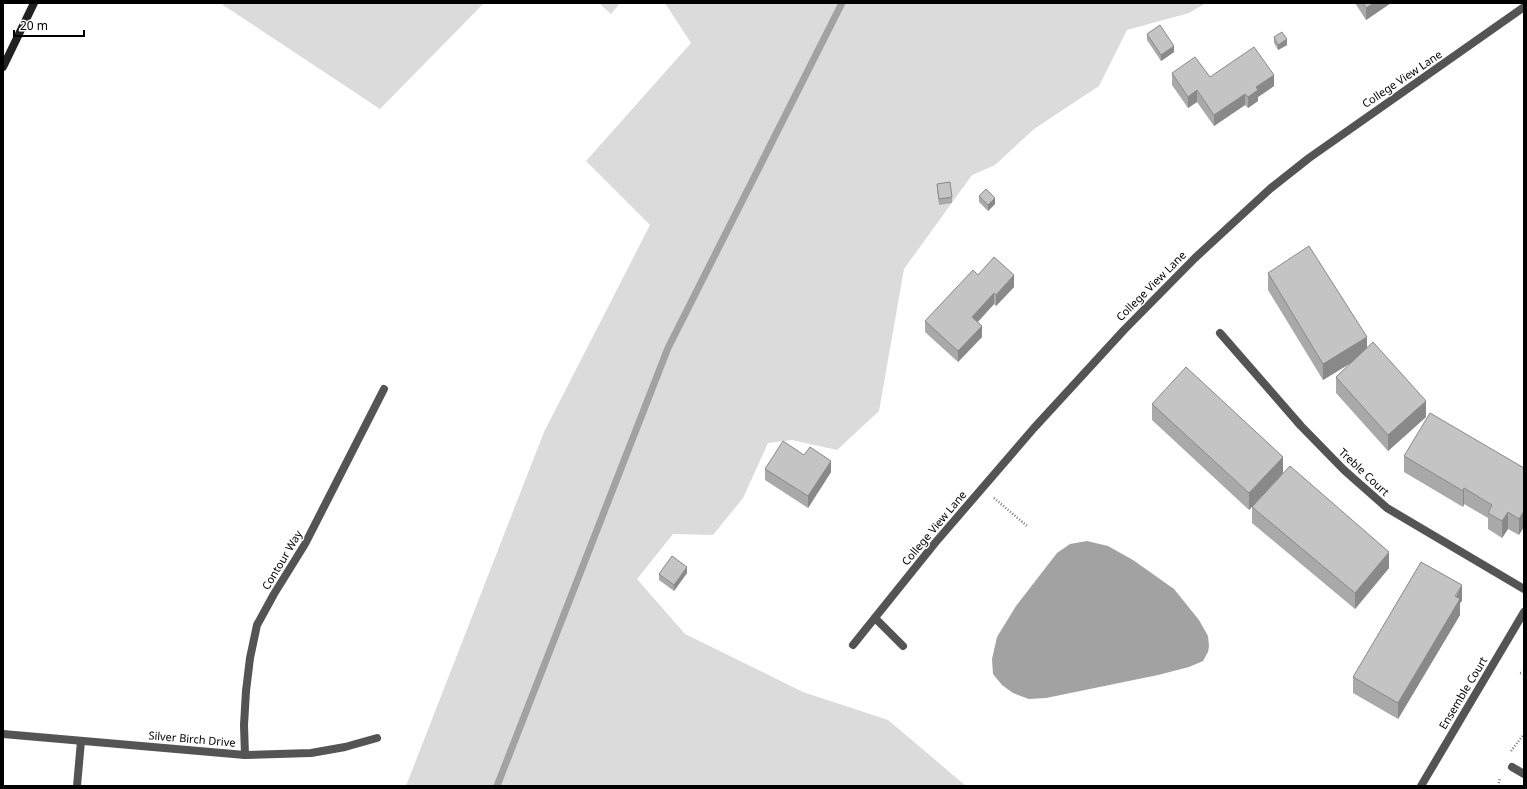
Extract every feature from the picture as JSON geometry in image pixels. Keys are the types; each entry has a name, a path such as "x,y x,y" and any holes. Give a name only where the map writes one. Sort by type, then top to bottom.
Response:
{"main road":[{"path":"3,67 34,3"}],"street":[{"name":"College View Lane","path":"853,645 935,543 982,488 1124,330 1195,258 1271,188 1385,103 1446,63 1524,6"},
{"name":"Treble Court","path":"1220,333 1301,426 1344,470 1387,508 1524,590"},
{"name":"Contour Way","path":"245,755 244,725 246,692 250,658 257,625 304,544 384,389"},
{"name":"Ensemble Court","path":"1421,786 1524,612"},
{"path":"875,618 903,646"},
{"name":"Silver Birch Drive","path":"3,734 245,755 312,754 377,738"},
{"path":"77,786 81,741"},
{"path":"1512,767 1524,774"}],"path":[{"path":"982,488 1027,526"},
{"path":"1520,673 1524,674"}],"shaded area":[{"path":"220,3 484,3 380,109"},
{"path":"599,3 620,3 611,14"},
{"path":"665,3 1206,3 1189,13 1127,30 1099,86 1034,129 995,165 972,175 904,269 879,411 837,450 792,440 768,443 743,498 713,535 673,534 637,579 685,634 803,692 888,720 966,786 406,786 544,432 650,225 586,161 691,43"},
{"path":"1087,541 1108,546 1133,560 1174,589 1199,620 1208,636 1208,652 1203,661 1189,667 1158,675 1046,698 1029,699 1013,693 1002,685 993,674 992,659 997,637 1016,606 1057,553 1070,544"}],"building":[{"path":"1363,3 1374,3 1366,8"},
{"path":"1160,25 1174,46 1161,55 1147,34"},
{"path":"1282,32 1287,39 1278,45 1274,37"},
{"path":"1254,47 1274,75 1256,87 1258,90 1248,97 1245,94 1214,115 1197,90 1188,97 1172,73 1195,57 1210,77"},
{"path":"950,182 952,197 939,199 937,184"},
{"path":"986,189 995,198 988,205 979,196"},
{"path":"1309,246 1367,337 1323,364 1268,273"},
{"path":"994,257 1014,275 996,295 994,293 972,317 982,326 958,351 925,321 973,270 978,275"},
{"path":"1373,342 1426,401 1388,435 1336,377"},
{"path":"1186,367 1283,457 1249,493 1152,404"},
{"path":"1430,413 1524,468 1524,511 1519,519 1508,512 1502,521 1488,513 1492,505 1464,488 1463,491 1404,456"},
{"path":"783,441 804,455 810,447 831,461 808,496 765,469"},
{"path":"1290,466 1389,552 1355,593 1252,507"},
{"path":"672,556 687,567 674,585 659,574"},
{"path":"1421,562 1462,585 1455,596 1460,599 1398,703 1353,677"}],"waterway":[{"path":"497,786 668,348 842,3"}]}
